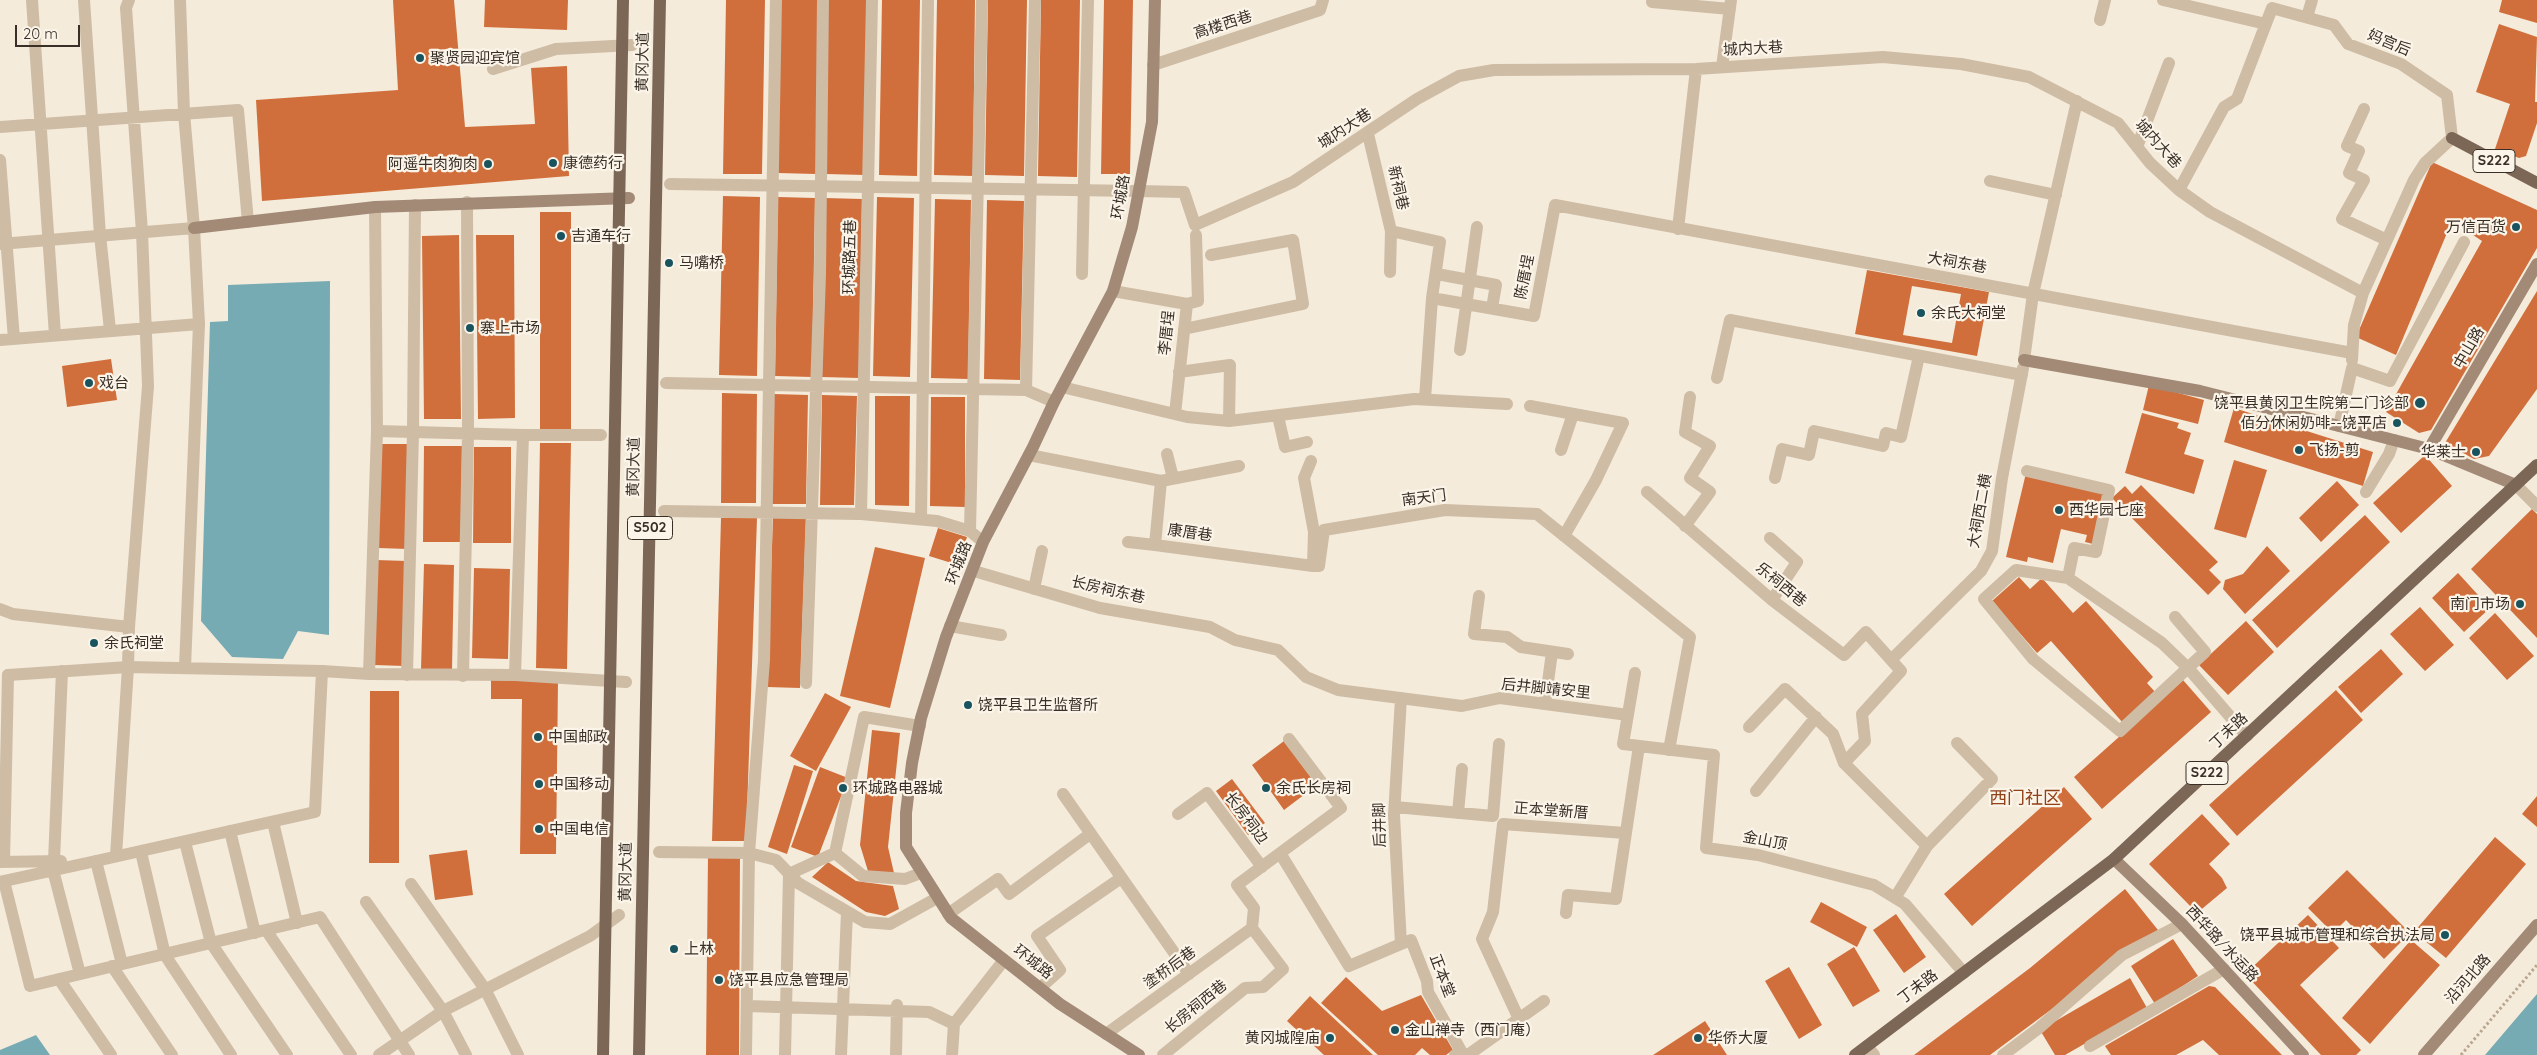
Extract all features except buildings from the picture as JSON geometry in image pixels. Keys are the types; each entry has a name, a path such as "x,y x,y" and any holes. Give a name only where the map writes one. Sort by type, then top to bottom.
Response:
{"main road":[{"name":"黄冈大道","path":"603,1055 623,0"},
{"name":"黄冈大道","path":"639,1055 660,0"},
{"name":"环城路","path":"1139,1055 1060,1004 948,914 906,847 906,813 920,726 950,626 974,571 984,542 1054,402 1114,291 1132,227 1152,122 1155,0"},
{"name":"S222","path":"2452,138 2537,183"},
{"path":"194,228 375,207 467,202 629,198"},
{"name":"中山路","path":"2430,449 2537,264"},
{"path":"2024,360 2200,391 2430,449 2516,485"},
{"name":"丁未路","path":"1855,1055 1870,1050 1964,973 2114,859 2537,465"},
{"name":"西华路/水运路","path":"2114,859 2182,924 2303,1055"},
{"name":"沿河北路","path":"2424,1055 2537,925"}],"street":[{"path":"32,0 50,240 55,335"},
{"path":"84,0 100,235 110,330"},
{"path":"116,856 128,667 128,627 148,386 142,232 126,8 129,0"},
{"path":"180,0 184,113 194,228 199,324 185,667"},
{"path":"746,1055 749,853 764,660 776,0"},
{"path":"806,683 820,274 823,0"},
{"name":"环城路五巷","path":"861,514 872,0"},
{"path":"921,519 928,0"},
{"path":"970,531 982,0"},
{"path":"1026,390 1035,0"},
{"path":"1082,274 1088,0"},
{"name":"高楼西巷","path":"1153,65 1320,10 1323,0"},
{"path":"2100,20 2105,0"},
{"path":"2163,0 2266,24 2237,99 2224,107 2179,190"},
{"path":"2307,17 2312,0"},
{"path":"1652,2 1730,4 1722,67"},
{"name":"妈宫后","path":"2266,24 2272,8 2307,17 2334,25 2348,44 2401,64 2447,95 2452,138"},
{"path":"493,69 556,49 632,45"},
{"name":"城内大巷","path":"1138,190 1184,192 1195,225 1293,182 1368,134 1417,99 1459,76 1494,70 1696,69 1883,57 1961,64 2029,77 2118,123 2150,163 2179,190 2210,212 2364,293"},
{"path":"2137,147 2169,63"},
{"path":"1678,229 1696,69"},
{"name":"大祠西二横","path":"1892,660 1981,572 1992,551 2002,478 2022,375 2033,294 2077,101"},
{"path":"2364,109 2347,146 2359,151 2349,173 2364,180 2342,219 2387,240"},
{"path":"0,127 238,110 248,222"},
{"name":"新祠巷","path":"1368,134 1391,231 1440,242 1436,274"},
{"path":"2339,426 2352,368 2354,325 2364,293 2414,180 2425,163 2452,138"},
{"path":"0,160 4,244 14,339"},
{"path":"1990,181 2056,195"},
{"path":"670,184 1138,190"},
{"path":"463,676 468,433 467,202"},
{"path":"408,675 415,205"},
{"name":"大祠东巷","path":"1555,205 2352,353"},
{"name":"陈厝埕","path":"1432,298 1534,316 1555,205"},
{"path":"369,674 377,431 375,207"},
{"path":"1460,350 1468,281 1477,227"},
{"path":"4,244 194,228"},
{"path":"1390,272 1391,231"},
{"name":"李厝埕","path":"1175,414 1187,304 1198,301 1196,235"},
{"path":"1184,329 1303,304 1293,240 1211,255"},
{"path":"2352,368 2390,381 2464,242"},
{"path":"1426,399 1432,298 1436,274 1496,285 1492,308"},
{"path":"1114,291 1187,304"},
{"path":"1717,378 1730,320 2022,375"},
{"path":"0,340 199,324"},
{"path":"1774,478 1782,449 1808,455 1814,431 1883,446 1886,433 1901,437 1919,356"},
{"path":"1179,372 1230,366 1229,421"},
{"path":"666,383 1026,390 1054,402"},
{"path":"1062,387 1175,414 1229,421 1278,416 1330,407 1426,399 1508,404"},
{"path":"1685,526 1710,492 1690,478 1710,446 1686,432 1690,397"},
{"path":"1530,406 1623,424 1596,480 1564,536"},
{"path":"1562,450 1573,414"},
{"path":"1278,416 1285,447 1307,442"},
{"path":"377,431 601,435"},
{"path":"514,675 523,435"},
{"path":"2366,492 2389,454 2394,440"},
{"name":"康厝巷","path":"1167,454 1167,480 1155,545 1313,566"},
{"path":"1029,455 1167,480 1239,466"},
{"path":"1311,461 1304,478 1314,532 1313,566"},
{"path":"2027,471 2109,490 2096,552 2074,548 2068,578"},
{"path":"2516,485 2537,506"},
{"name":"乐祠西巷","path":"1647,492 1772,600 1844,655 1866,632 1892,660"},
{"name":"南天门","path":"1313,566 1318,566 1324,530 1445,510 1537,514 1690,637 1670,750"},
{"path":"664,511 861,514 921,519 937,521 970,531 984,542"},
{"path":"1770,538 1797,562 1772,600"},
{"path":"1128,542 1155,545"},
{"path":"1034,589 1042,551"},
{"path":"2175,617 2205,652 2188,668 2120,731 2033,659 1984,599 2016,570 2068,578 2162,643 2188,668 2247,736"},
{"name":"长房祠东巷","path":"974,571 1100,608 1210,627 1235,640 1278,650 1306,677 1338,690 1401,698"},
{"path":"1479,596 1474,634 1507,637 1521,647 1568,654"},
{"path":"0,609 13,614 128,627"},
{"path":"950,626 1001,635"},
{"path":"1545,704 1552,652"},
{"path":"1844,763 1865,741 1862,714 1901,671 1892,660"},
{"path":"54,866 2,862 8,675 128,667 185,667 408,675 514,675 626,682"},
{"path":"62,671 54,866 80,974"},
{"path":"322,671 315,812 142,852 96,861 54,866 2,882 30,986 320,917 401,1039 409,1055"},
{"path":"1628,715 1635,673"},
{"path":"1749,726 1785,688 1833,734 1844,763 1927,846"},
{"name":"后井脚靖安里","path":"1401,698 1462,706 1500,698 1628,715"},
{"name":"后井脚","path":"1401,698 1395,807 1401,944"},
{"name":"金山顶","path":"1628,715 1623,744 1714,755 1706,848 1758,854 1874,884 1905,904 1964,973"},
{"path":"834,853 864,717 920,726"},
{"path":"1756,791 1816,717"},
{"name":"长房祠边","path":"1252,928 1254,908 1238,885 1341,808 1289,739"},
{"path":"1895,898 1927,846 1992,779 1957,743"},
{"path":"1395,807 1493,816 1499,744"},
{"path":"1566,913 1568,895 1616,899 1639,746"},
{"path":"1458,813 1462,769"},
{"name":"长房祠边","path":"1178,814 1207,793 1262,867"},
{"name":"塗桥后巷","path":"1062,794 1189,974"},
{"path":"273,822 297,923"},
{"name":"正本堂新厝","path":"1518,1018 1482,940 1493,912 1503,824 1625,833"},
{"path":"230,832 261,932 352,1055"},
{"path":"948,914 998,879 1009,894 1090,834"},
{"path":"185,842 211,943 287,1055"},
{"path":"142,852 164,955 231,1055"},
{"path":"659,852 749,853 776,860 798,883 865,922 890,924 937,898"},
{"path":"789,874 834,853"},
{"path":"834,853 863,876 906,879 921,873"},
{"path":"1280,853 1349,966 1401,944"},
{"path":"96,861 117,965 172,1055"},
{"path":"785,1055 789,874"},
{"path":"1040,988 1060,970 1037,936 1121,878"},
{"path":"411,884 485,989 518,1055"},
{"path":"366,902 443,1011 466,1055"},
{"path":"841,1055 847,912"},
{"path":"379,1055 443,1011 590,936 619,915"},
{"path":"2003,1055 2039,1028 2122,955 2182,924"},
{"name":"塗桥后巷","path":"1106,1034 1252,928"},
{"name":"长房祠西巷","path":"1163,1055 1245,988 1263,987 1283,968 1252,928"},
{"name":"正本堂","path":"1401,944 1411,940 1427,981 1428,992 1461,1051 1455,1055"},
{"path":"952,1055 954,1024 1004,960"},
{"path":"2090,1046 2224,969"},
{"path":"59,979 111,1055"},
{"path":"1468,1055 1544,1001"},
{"path":"896,1055 897,1003"},
{"path":"748,1006 929,1012 954,1024"}],"path":[{"path":"2461,1055 2537,965"}],"water":[{"path":"330,281 329,635 298,631 283,659 232,657 201,621 210,322 228,321 228,285"},
{"path":"2537,994 2537,1055 2485,1055"},
{"path":"36,1035 50,1055 0,1055 0,1050"}],"place":[{"name":"聚贤园迎宾馆","path":"420,58"},
{"name":"康德药行","path":"553,163"},
{"name":"阿遥牛肉狗肉","path":"488,164"},
{"name":"万信百货","path":"2516,227"},
{"name":"吉通车行","path":"561,236"},
{"name":"马嘴桥","path":"669,263"},
{"name":"余氏大祠堂","path":"1921,313"},
{"name":"寨上市场","path":"470,328"},
{"name":"戏台","path":"89,383"},
{"name":"饶平县黄冈卫生院第二门诊部","path":"2420,403"},
{"name":"佰分休闲奶啡--饶平店","path":"2397,423"},
{"name":"飞扬-剪","path":"2299,450"},
{"name":"华莱士","path":"2476,452"},
{"name":"西华园七座","path":"2059,510"},
{"name":"南门市场","path":"2520,604"},
{"name":"余氏祠堂","path":"94,643"},
{"name":"饶平县卫生监督所","path":"968,705"},
{"name":"中国邮政","path":"538,737"},
{"name":"中国移动","path":"539,784"},
{"name":"环城路电器城","path":"843,788"},
{"name":"余氏长房祠","path":"1266,788"},
{"name":"中国电信","path":"539,829"},
{"name":"饶平县城市管理和综合执法局","path":"2445,935"},
{"name":"上林","path":"674,949"},
{"name":"饶平县应急管理局","path":"719,980"},
{"name":"金山禅寺（西门庵）","path":"1395,1030"},
{"name":"黄冈城隍庙","path":"1330,1038"},
{"name":"华侨大厦","path":"1698,1038"}],"district":[{"name":"西门社区","path":"2025,799"}]}
